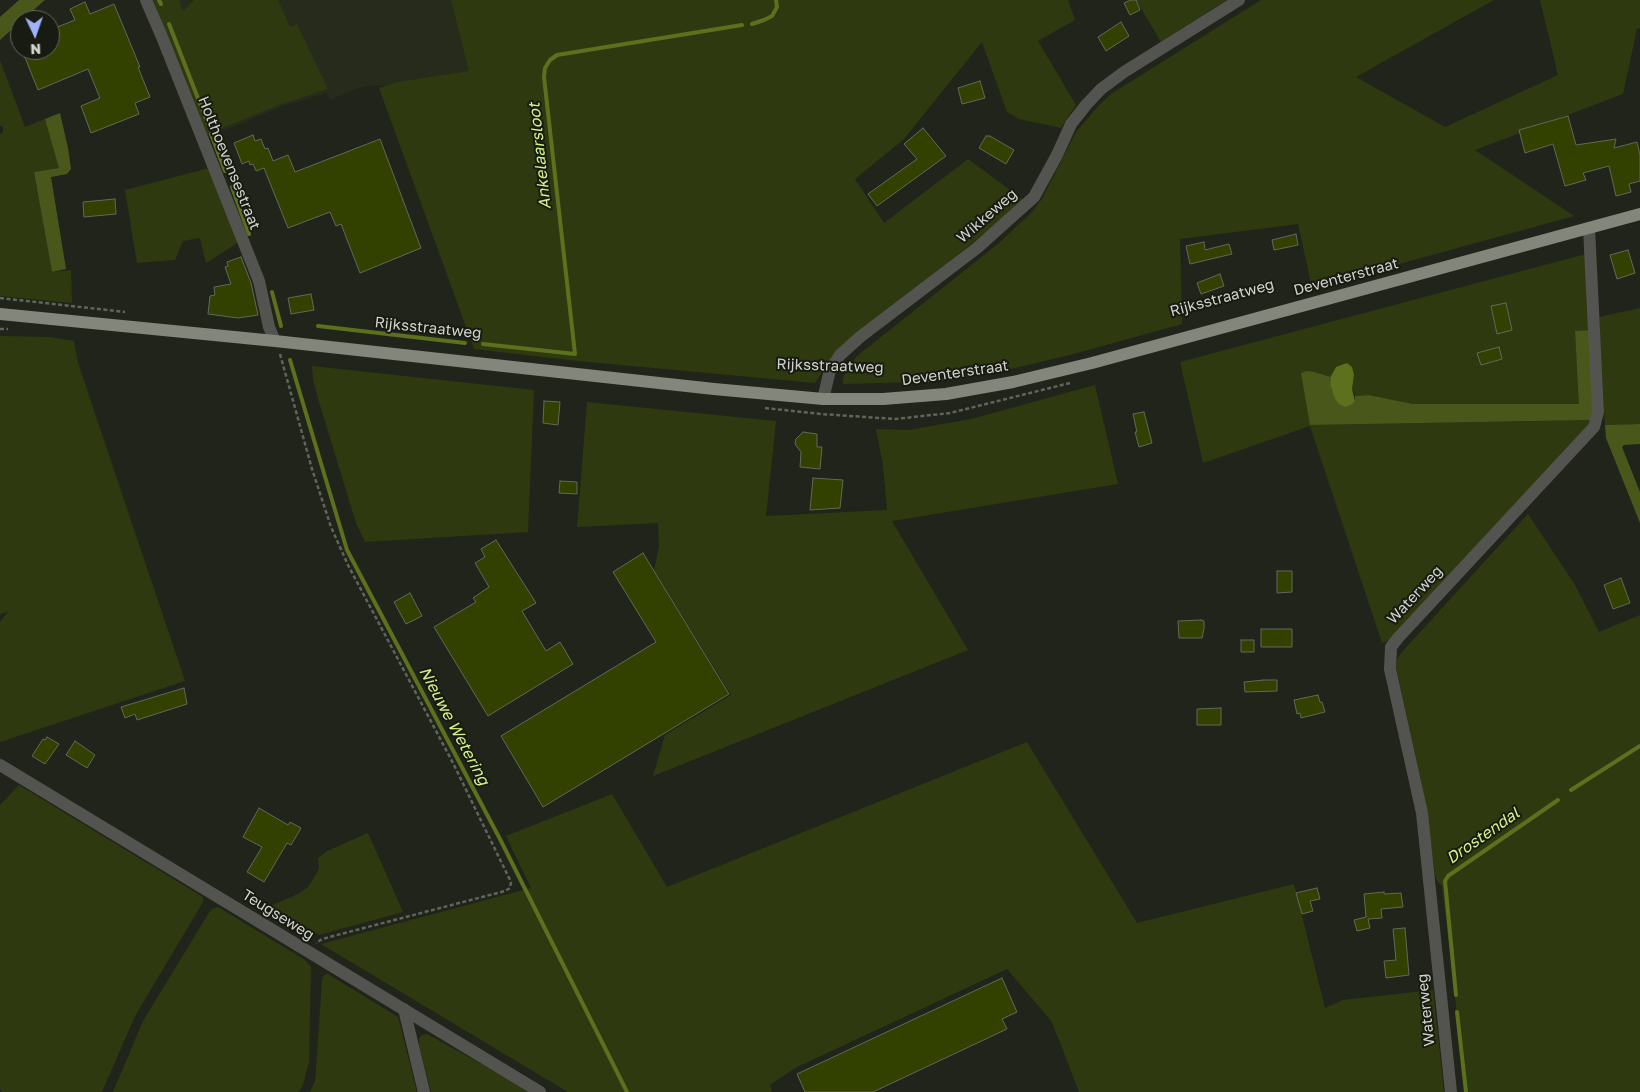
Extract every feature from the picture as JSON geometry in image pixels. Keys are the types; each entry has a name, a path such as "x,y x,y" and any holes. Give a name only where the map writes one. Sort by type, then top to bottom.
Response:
{"main road":[{"name":"Deventerstraat","path":"823,399 882,399 936,394 1013,382 1092,363 1640,214"},
{"name":"Rijksstraatweg","path":"0,314 823,399"}],"street":[{"name":"Holthoevensestraat","path":"146,0 259,281 274,341"},
{"name":"Wikkeweg","path":"823,399 830,370 840,355 860,337 977,248 1034,197 1057,155 1071,124 1101,90 1124,72 1239,0"},
{"name":"Waterweg","path":"1451,1092 1422,813 1390,669 1391,647 1594,427 1598,412 1589,228"},
{"name":"Teugseweg","path":"0,764 540,1092"},
{"path":"404,1009 424,1092"}],"path":[{"path":"0,298 134,313"},
{"path":"274,341 280,355 312,469 331,526 348,565 453,763 511,882 510,888 505,891 322,939 309,952"},
{"path":"921,382 968,376"}],"shaded area":[{"path":"19,0 45,0 34,10 10,10 10,31 0,40 0,17"},
{"path":"150,0 454,0 472,72 399,85 364,86 330,100 326,93 278,108 205,139"},
{"path":"153,0 179,0 183,11 194,0 278,0 290,27 297,24 328,89 276,106 206,135"},
{"path":"451,0 1068,0 1075,20 1038,41 1076,105 1061,128 1019,119 1007,112 982,42 904,139 855,179 884,223 968,159 1025,201 875,321 827,364 815,383 578,361 474,349 379,88 398,82 469,71"},
{"path":"1136,0 1227,0 1161,42"},
{"path":"1261,0 1494,0 1356,77 1445,127 1558,75 1540,0 1640,0 1640,28 1637,29 1623,94 1475,150 1574,216 1312,288 1298,224 1180,239 1182,324 1070,355 998,372 917,382 843,384 847,368 857,356 999,243 1031,213 1042,199 1076,132 1100,104 1111,94"},
{"path":"0,60 25,127 45,119 60,168 34,172 52,272 71,270 72,303 0,296 0,134 3,133 3,126 0,126"},
{"path":"60,113 71,169 67,174 51,177 66,269 52,272 34,172 59,168 45,119"},
{"path":"209,168 239,242 206,263 200,238 183,241 175,260 137,263 125,190"},
{"path":"1586,254 1590,330 1575,331 1580,404 1413,404 1369,395 1355,396 1352,389 1354,375 1336,367 1331,377 1314,372 1310,425 1591,420 1584,435 1398,637 1382,643 1310,426 1203,463 1180,362"},
{"path":"1640,308 1640,424 1605,425 1599,317"},
{"path":"1590,330 1593,410 1591,420 1310,425 1301,373 1307,371 1331,377 1330,383 1355,401 1355,396 1369,395 1413,404 1579,404 1575,331"},
{"path":"0,336 49,337 74,341 78,363 185,681 0,742 0,622 8,612 0,614"},
{"path":"1347,363 1352,367 1354,375 1352,389 1355,401 1345,407 1335,399 1330,383 1331,376 1336,367"},
{"path":"312,366 534,390 528,532 365,542 356,523 319,402"},
{"path":"1095,385 1118,484 892,521 968,650 653,776 665,735 731,695 654,570 659,546 658,523 577,527 587,402 776,421 766,516 887,510 883,465 876,429 909,430 971,419"},
{"path":"1640,424 1640,444 1624,445 1622,447 1640,492 1640,523 1606,438 1605,425"},
{"path":"1528,514 1575,585 1599,632 1640,615 1640,1092 1466,1092 1442,886 1437,881 1435,874 1423,790 1396,667 1401,653"},
{"path":"1027,742 1137,923 1294,884 1325,1008 1343,1000 1433,990 1444,1092 1079,1092 1052,1022 1007,969 795,1068 770,1085 772,1092 568,1092 321,944 531,888 506,836 612,794 667,887"},
{"path":"19,785 203,897 203,902 135,1016 102,1092 2,1092 0,1089 0,805"},
{"path":"368,833 403,912 319,935 270,906 298,894 308,887 317,873 319,867 318,858 327,851"},
{"path":"218,907 305,960 311,967 309,1062 303,1085 299,1092 113,1092 143,1021 210,911"},
{"path":"328,974 398,1017 417,1092 310,1092 315,1081 322,980 324,975"},
{"path":"427,1034 532,1092 431,1092 419,1045 419,1038"}],"building":[{"path":"1136,0 1140,10 1130,15 1124,3"},
{"path":"85,2 90,14 114,4 140,67 138,67 150,97 135,103 139,114 91,133 81,106 100,98 88,69 38,90 26,60 60,60 60,26 75,20 70,9"},
{"path":"1121,22 1129,36 1106,51 1098,37"},
{"path":"980,81 985,98 962,104 958,88"},
{"path":"1568,116 1576,145 1616,139 1614,148 1637,142 1640,155 1640,181 1629,184 1631,192 1616,196 1609,166 1583,173 1586,180 1565,186 1553,144 1525,153 1519,130"},
{"path":"923,128 946,156 877,206 868,194 917,159 904,144"},
{"path":"253,135 255,141 261,139 265,149 268,148 273,161 288,155 295,172 380,139 421,248 360,273 341,224 336,226 330,212 288,228 264,168 256,171 253,164 250,165 249,161 242,164 234,143"},
{"path":"986,136 990,136 1014,150 1006,164 979,148"},
{"path":"115,199 116,214 84,217 83,202"},
{"path":"1296,234 1298,245 1274,250 1272,240"},
{"path":"1204,242 1205,250 1229,244 1232,254 1190,264 1186,246"},
{"path":"1628,250 1635,273 1617,279 1610,255"},
{"path":"241,257 251,283 258,315 238,318 208,314 210,296 215,295 214,287 231,284 225,267 228,266 227,262"},
{"path":"1220,274 1224,286 1201,294 1197,283"},
{"path":"311,294 314,310 291,314 288,298"},
{"path":"1506,303 1512,330 1497,334 1491,306"},
{"path":"1499,347 1502,359 1481,365 1477,353"},
{"path":"544,401 560,402 558,425 543,423"},
{"path":"1144,412 1152,443 1139,447 1133,414"},
{"path":"803,432 817,434 817,447 822,447 820,469 800,467 801,452 795,444 796,439"},
{"path":"813,478 843,480 840,508 810,510"},
{"path":"560,481 577,482 577,494 559,493"},
{"path":"496,540 536,603 522,611 546,651 560,642 573,664 488,716 434,627 476,602 473,598 489,587 475,563 485,557 481,549"},
{"path":"643,553 729,694 543,807 501,736 656,642 613,572"},
{"path":"1277,571 1292,571 1292,592 1277,593"},
{"path":"1621,578 1630,603 1613,609 1604,585"},
{"path":"410,593 422,616 406,624 394,602"},
{"path":"1178,621 1204,621 1202,638 1179,638"},
{"path":"1261,629 1292,629 1292,647 1261,647"},
{"path":"1241,640 1254,640 1254,652 1241,652"},
{"path":"1277,680 1277,691 1245,692 1244,682"},
{"path":"184,688 187,704 137,720 135,714 125,718 121,707"},
{"path":"1318,695 1325,712 1301,718 1300,713 1297,714 1294,700"},
{"path":"1221,708 1221,725 1197,725 1197,709"},
{"path":"47,737 59,744 45,764 32,756 43,739 45,740"},
{"path":"75,741 95,755 87,768 66,755"},
{"path":"259,808 288,825 290,822 301,828 291,845 287,843 264,882 247,872 262,847 243,837"},
{"path":"1317,888 1320,899 1310,901 1313,911 1302,914 1296,893"},
{"path":"1384,892 1384,894 1401,893 1403,907 1381,909 1382,918 1368,919 1370,928 1357,931 1354,920 1366,917 1364,894"},
{"path":"1405,928 1409,975 1386,978 1384,961 1396,960 1393,929"},
{"path":"1002,978 1017,1012 1002,1019 1007,1029 873,1092 805,1092 797,1074"}],"waterway":[{"name":"Nieuwe Wetering","path":"159,0 161,4"},
{"name":"Ankelaarsloot","path":"752,24 772,16 777,7 776,0"},
{"name":"Nieuwe Wetering","path":"169,24 208,124"},
{"name":"Ankelaarsloot","path":"483,344 575,354 544,77 545,68 550,60 557,55 742,25"},
{"name":"Nieuwe Wetering","path":"211,134 225,171"},
{"name":"Nieuwe Wetering","path":"232,187 249,234"},
{"name":"Nieuwe Wetering","path":"272,292 281,326"},
{"name":"Ankelaarsloot","path":"318,326 465,343"},
{"name":"Nieuwe Wetering","path":"290,360 347,550 501,841 627,1092"},
{"name":"Drostendal","path":"1571,790 1640,746"},
{"name":"Drostendal","path":"1456,995 1445,881 1448,876 1558,800"},
{"name":"Drostendal","path":"1457,1012 1466,1092"}]}
